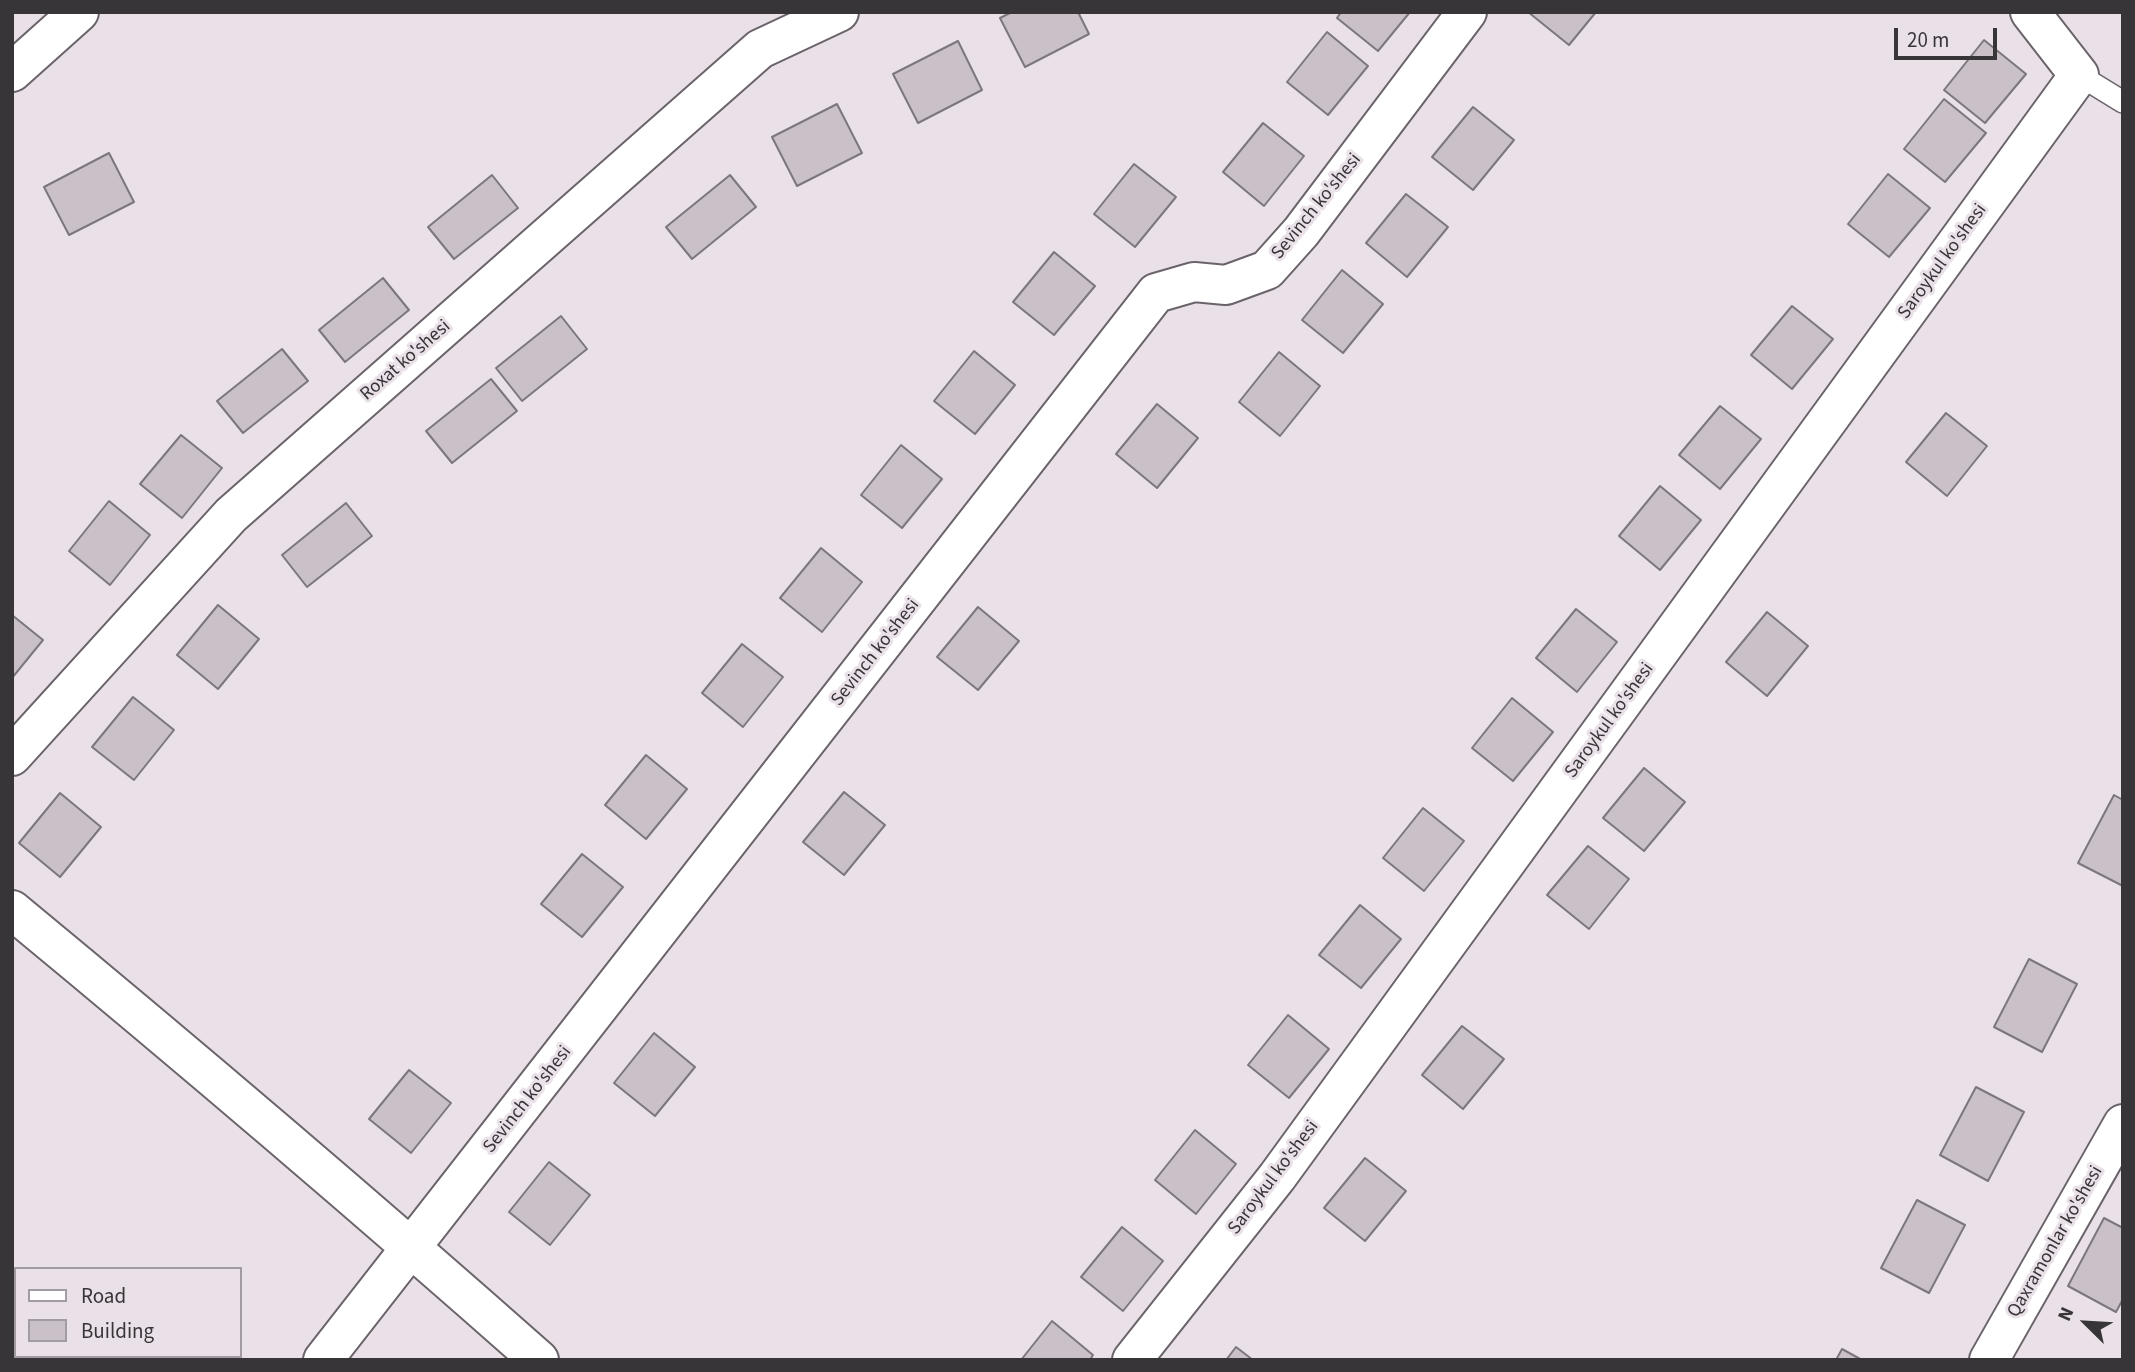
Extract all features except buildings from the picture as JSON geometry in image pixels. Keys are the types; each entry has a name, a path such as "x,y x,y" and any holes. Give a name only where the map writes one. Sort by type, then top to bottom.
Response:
{"street":[{"path":"12,72 79,12"},
{"name":"Roxat ko'shesi","path":"12,756 231,515 760,49 839,12"},
{"name":"Sevinch ko'shesi","path":"323,1360 1156,293 1194,282 1226,285 1267,270 1301,232 1468,12"},
{"path":"2030,12 2079,75"},
{"name":"Saroykul ko'shesi","path":"1132,1360 1277,1177 2079,75"},
{"path":"12,910 170,1040 539,1360"},
{"name":"Qaxramonlar ko'shesi","path":"1989,1360 2123,1124"}],"lane":[{"path":"2079,75 2123,102"}]}
